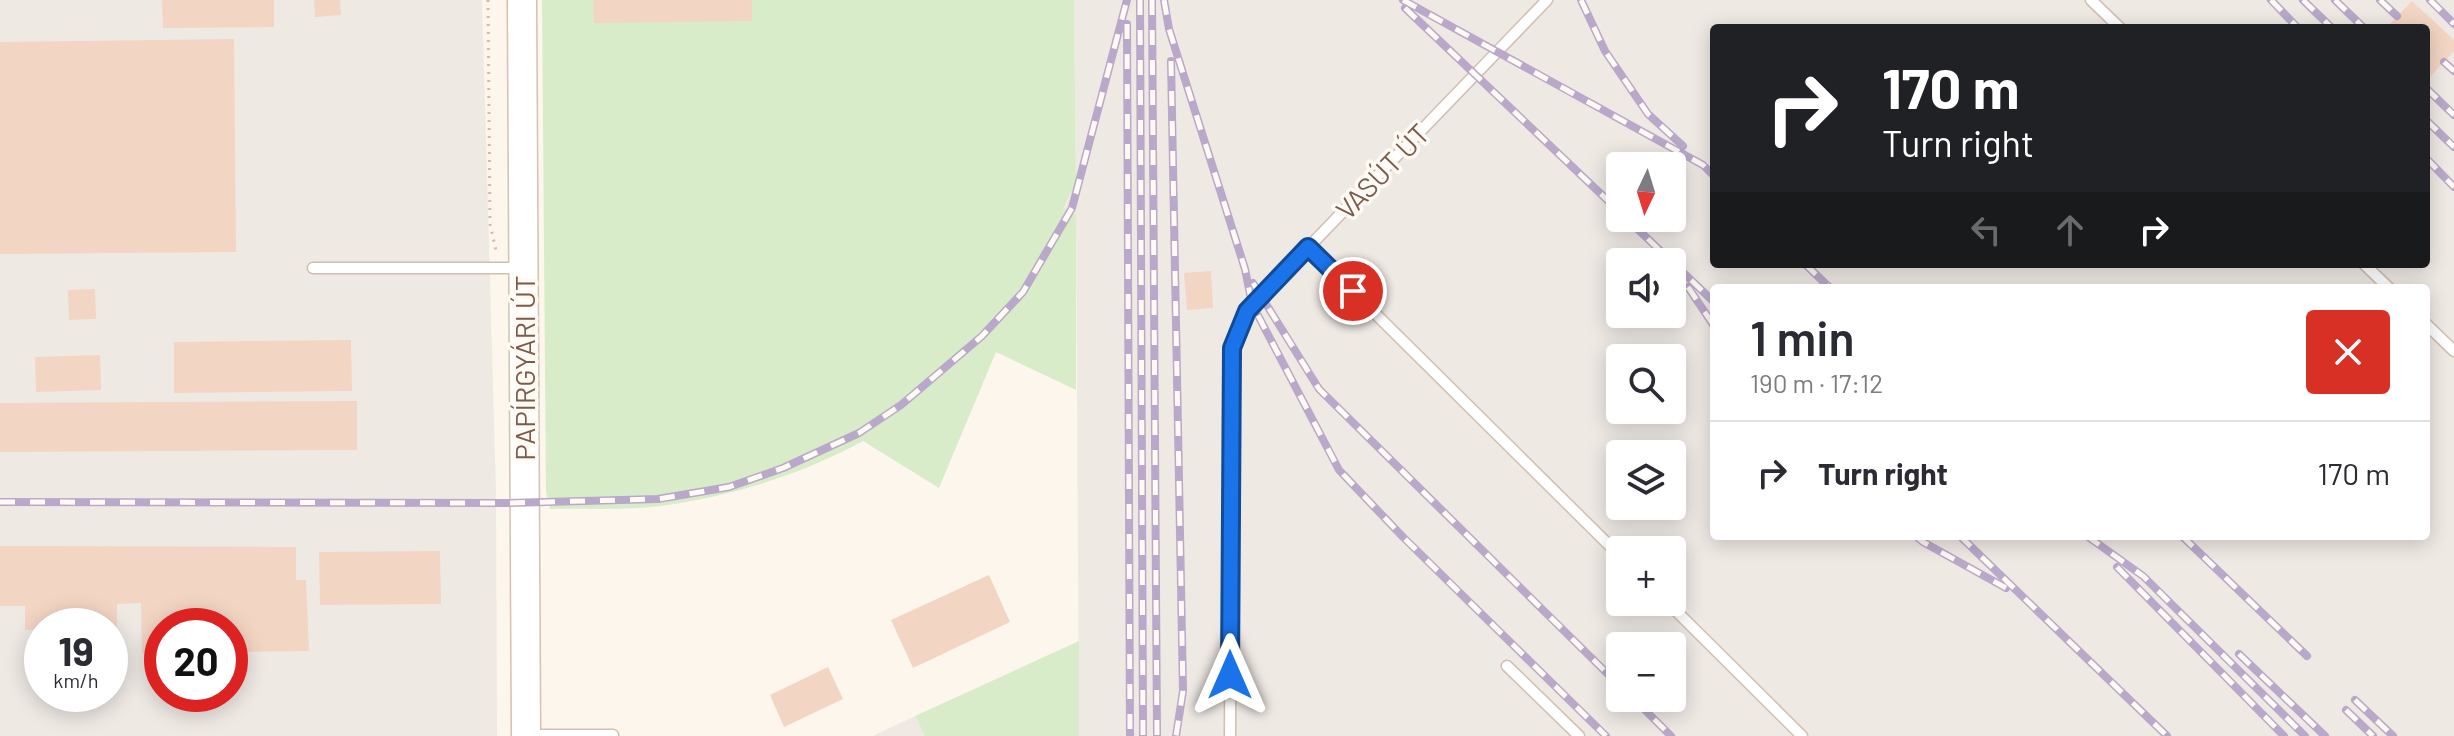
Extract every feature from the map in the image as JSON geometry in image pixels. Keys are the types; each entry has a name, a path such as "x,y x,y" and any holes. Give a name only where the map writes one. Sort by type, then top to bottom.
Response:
{"street":[{"name":"PAPÍRGYÁRI ÚT","path":"522,0 526,736"}],"lane":[{"name":"VASÚT ÚT","path":"1230,736 1232,348 1247,311 1547,0"},
{"path":"2091,0 2116,24"},
{"path":"1308,247 1606,542"},
{"path":"313,268 525,267"},
{"path":"2368,268 2385,284"},
{"path":"2430,328 2454,351"},
{"path":"1681,616 1802,736"},
{"path":"1507,666 1579,736"},
{"path":"526,736 613,735"}],"shaded area":[{"path":"0,0 482,0 496,491 497,736 0,736"},
{"path":"1074,0 2454,0 2454,736 1079,736 1076,215 1064,209 1076,182"},
{"path":"915,716 925,736 873,736"}],"green space":[{"path":"542,0 1074,0 1076,182 1064,208 1076,215 1076,390 996,352 939,488 863,441 768,482 693,501 623,509 550,509 546,492"},
{"path":"1079,641 1079,736 925,736 915,716"}],"building":[{"path":"162,0 274,0 274,27 163,28"},
{"path":"314,0 340,0 341,15 315,17"},
{"path":"593,0 752,0 752,21 594,23"},
{"path":"2412,1 2454,40 2454,51 2430,77 2430,24 2390,24"},
{"path":"234,39 236,252 0,254 0,42"},
{"path":"1211,271 1213,308 1187,310 1184,273"},
{"path":"95,289 96,319 69,320 68,290"},
{"path":"351,340 352,391 174,393 174,342"},
{"path":"100,355 101,390 36,392 35,357"},
{"path":"357,401 357,450 0,452 0,403"},
{"path":"0,546 296,547 296,580 306,580 309,651 248,652 248,608 144,608 142,653 141,603 117,604 117,608 0,606"},
{"path":"440,551 441,604 320,605 319,552"},
{"path":"989,575 1010,622 913,668 891,620"},
{"path":"828,667 843,699 784,727 770,695"}],"railway":[{"path":"0,502 507,503 658,499 729,487 783,468 859,433 901,405 982,336 1023,292 1072,208 1127,0"},
{"path":"1140,0 1143,736"},
{"path":"1152,0 1157,736"},
{"path":"1164,0 1169,29 1245,269 1252,304 1339,470 1606,736"},
{"path":"1403,0 1703,165 1710,172"},
{"path":"1581,0 1605,51 1648,114 1683,146"},
{"path":"2271,0 2294,24"},
{"path":"2303,0 2328,24"},
{"path":"2335,0 2360,24"},
{"path":"2380,0 2397,16"},
{"path":"2430,0 2454,24"},
{"path":"1405,8 1606,199"},
{"path":"1127,24 1130,736"},
{"path":"1171,61 1183,691 1176,736"},
{"path":"2444,62 2454,71"},
{"path":"2430,92 2454,115"},
{"path":"2430,124 2454,147"},
{"path":"2430,162 2454,187"},
{"path":"1641,232 1710,298"},
{"path":"1809,268 1826,284"},
{"path":"1253,283 1319,389 1606,672"},
{"path":"1688,287 1710,320"},
{"path":"1921,540 2006,588"},
{"path":"1964,540 2167,736"},
{"path":"2093,540 2143,576 2305,736"},
{"path":"2186,540 2307,656"},
{"path":"2117,567 2284,736"},
{"path":"2239,654 2325,736"},
{"path":"2355,700 2393,736"},
{"path":"2346,710 2373,736"},
{"path":"1647,712 1671,736"}],"route":[{"path":"1230,675 1232,348 1247,311 1308,247 1353,291"}]}
